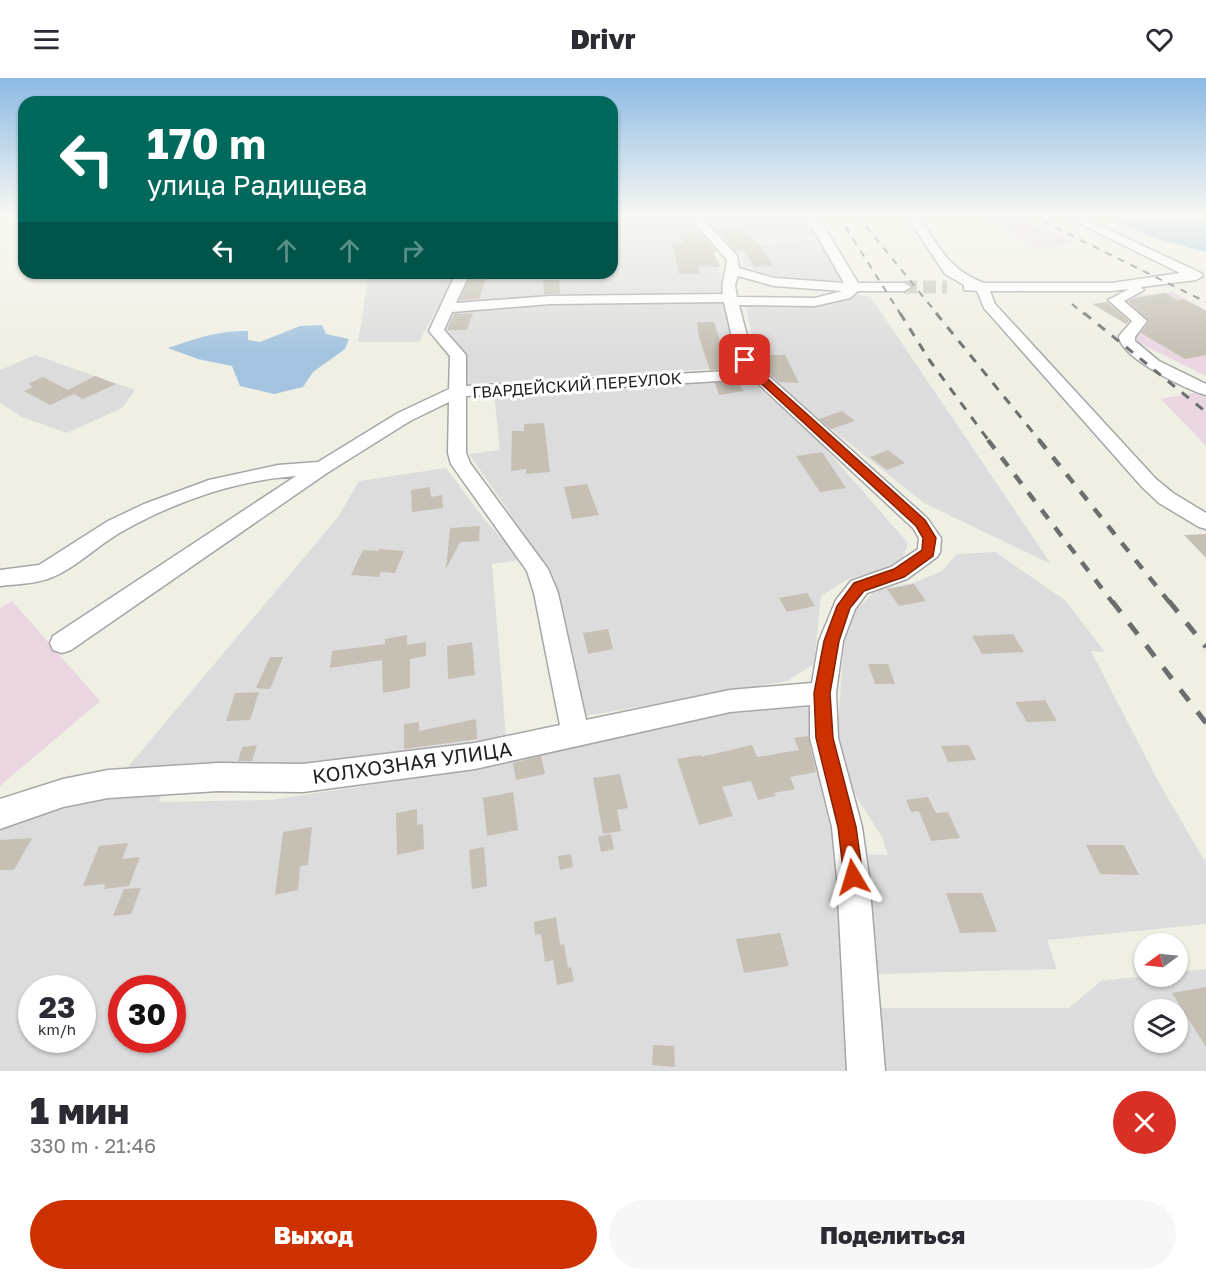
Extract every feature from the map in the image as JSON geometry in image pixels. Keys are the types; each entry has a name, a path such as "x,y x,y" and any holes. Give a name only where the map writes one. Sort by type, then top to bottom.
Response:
{"street":[{"path":"733,261 728,285 745,360 757,374 920,523 930,538 928,552 899,573 859,587 844,606 831,641 822,693 824,738 847,827 852,867 866,1071"},
{"path":"838,261 854,288"},
{"path":"944,261 950,270 962,279 982,288 989,305 1149,483 1166,498 1206,522"},
{"path":"1167,261 1200,277"},
{"path":"733,270 752,278 768,281 854,288 904,287"},
{"path":"947,287 1112,288 1200,277"},
{"path":"461,279 436,331 458,355 457,453 461,464 537,569 546,593 575,734"},
{"path":"1145,283 1139,289 1115,300 1140,321 1126,336 1127,342 1153,364 1206,390"},
{"path":"445,309 550,300 827,300 851,293 854,288"},
{"name":"ГВАРДЕЙСКИЙ ПЕРЕУЛОК","path":"0,578 44,572 116,526 179,498 249,475 322,468 404,417 457,392 757,374"},
{"path":"63,643 322,468"},
{"name":"КОЛХОЗНАЯ УЛИЦА","path":"0,814 63,793 108,784 218,777 303,778 475,756 730,701 822,693"}],"shaded area":[{"path":"618,261 717,261 743,367 465,384 463,349 443,329 464,279 618,279"},
{"path":"743,261 830,261 844,284 782,278 745,265"},
{"path":"368,279 453,279 419,342 358,342"},
{"path":"1172,292 1206,310 1206,376 1135,339 1136,330 1160,325 1129,308 1127,302 1129,297"},
{"path":"856,295 870,296 1051,564 924,503 774,383 758,361 745,305 810,305 850,300"},
{"path":"35,355 135,390 122,408 67,433 22,417 0,403 0,370"},
{"path":"748,378 819,441 908,543 903,559 883,569 848,579 821,596 814,664 787,681 580,717 549,570 469,454 500,450 494,394"},
{"path":"1197,392 1206,397 1206,446 1161,399"},
{"path":"446,468 485,520 521,560 492,564 506,737 367,759 122,774 338,517 359,481"},
{"path":"995,552 1065,600 1105,652 1091,651 1158,781 1206,863 1206,924 1047,940 1057,969 878,974 864,854 888,855 882,837 852,790 837,741 844,639 854,612 876,590 913,583 942,571 957,554"},
{"path":"12,601 100,701 0,786 0,608"},
{"path":"812,707 838,820 857,1071 0,1071 0,826 91,792 163,787 159,802 271,800 475,769 729,712"},
{"path":"1206,969 1206,1071 881,1071 874,1008 1069,1008 1101,981 1134,977 1134,987 1188,987 1188,971"}],"water":[{"path":"322,325 326,334 349,339 345,349 313,372 303,387 274,394 240,386 232,366 198,359 168,348 207,336 237,331 248,331 248,340 260,342 300,326"}],"building":[{"path":"676,261 718,261 721,267 698,266 700,274 679,274"},
{"path":"751,261 771,261 774,266 754,267"},
{"path":"469,279 486,279 479,299 460,300"},
{"path":"543,280 559,280 560,294 544,294"},
{"path":"1165,293 1178,300 1184,299 1206,311 1206,355 1185,359 1141,333 1149,321 1128,301"},
{"path":"1107,302 1129,321 1126,324 1092,304"},
{"path":"473,313 467,330 447,330 454,314"},
{"path":"697,322 714,322 727,362 722,362 727,369 710,370 699,337"},
{"path":"765,355 785,355 799,383 779,382 770,374"},
{"path":"95,376 116,384 83,399 74,394 50,405 24,391 33,387 28,384 43,377 68,390"},
{"path":"737,382 744,391 719,395 715,383"},
{"path":"842,411 855,421 831,429 819,419"},
{"path":"544,423 550,472 526,474 526,469 511,471 512,431 524,431 524,424"},
{"path":"888,450 905,463 887,470 870,457"},
{"path":"822,452 846,488 820,492 796,456"},
{"path":"587,484 599,515 572,519 564,487"},
{"path":"430,487 431,497 442,495 443,508 412,512 411,490"},
{"path":"480,526 479,541 460,542 446,569 450,528"},
{"path":"1206,534 1206,558 1184,535"},
{"path":"379,549 404,551 395,573 381,572 379,577 351,575 363,550 378,551"},
{"path":"914,584 926,601 899,606 887,589"},
{"path":"807,593 815,606 787,612 779,598"},
{"path":"608,629 613,649 588,654 583,633"},
{"path":"1013,634 1024,652 982,654 972,636"},
{"path":"407,635 407,645 426,642 426,656 410,659 410,688 383,693 382,660 330,668 332,651 385,644 385,639"},
{"path":"472,642 475,675 448,679 447,646"},
{"path":"270,657 283,657 270,689 256,688"},
{"path":"868,664 888,664 895,684 875,684"},
{"path":"259,692 250,720 226,721 235,693"},
{"path":"1045,700 1057,721 1027,722 1015,702"},
{"path":"476,719 477,739 404,749 404,724 419,722 419,731"},
{"path":"808,736 816,772 790,777 795,789 774,793 776,796 758,800 751,781 722,787 733,816 699,825 677,759 701,755 701,757 752,745 757,757 799,750 794,738"},
{"path":"257,745 252,761 238,761 242,747"},
{"path":"969,745 976,760 948,762 941,746"},
{"path":"541,756 545,774 516,780 513,763"},
{"path":"620,774 628,808 617,810 621,831 603,834 593,778"},
{"path":"513,792 518,830 487,836 483,798"},
{"path":"928,797 936,813 948,812 960,838 931,841 919,811 911,812 906,800"},
{"path":"417,809 417,825 423,824 424,849 397,855 396,813"},
{"path":"312,827 308,865 300,866 298,890 275,895 283,832"},
{"path":"611,834 614,849 601,852 598,837"},
{"path":"32,838 14,870 0,870 0,840"},
{"path":"128,843 122,859 140,857 129,886 104,889 105,884 83,886 99,846"},
{"path":"1086,845 1124,845 1139,875 1100,874"},
{"path":"484,847 487,886 472,889 469,850"},
{"path":"571,854 573,867 560,870 558,856"},
{"path":"141,888 131,914 113,916 124,889"},
{"path":"946,893 982,893 997,932 960,933"},
{"path":"556,917 560,945 564,944 568,968 571,967 574,981 557,985 553,960 545,962 541,934 535,935 534,922"},
{"path":"780,933 789,966 744,973 736,939"},
{"path":"1206,987 1206,1047 1188,1018 1188,999 1176,999 1172,993"},
{"path":"653,1045 674,1046 675,1067 652,1065"}],"tunnel":[{"path":"904,287 947,287"}],"railway":[{"path":"867,261 901,315"},
{"path":"895,261 938,315"},
{"path":"1124,261 1206,302"},
{"path":"1072,304 1085,315"},
{"path":"900,313 930,361 989,441"},
{"path":"936,313 1040,441"},
{"path":"1084,313 1206,412"},
{"path":"988,440 1113,603"},
{"path":"1039,440 1170,603"},
{"path":"1112,601 1206,723"},
{"path":"1169,601 1206,647"}],"route":[{"path":"745,360 757,374 888,492 920,523 930,538 928,552 914,563 899,573 859,587 844,606 831,641 822,693 824,738 847,827 853,877"}]}
